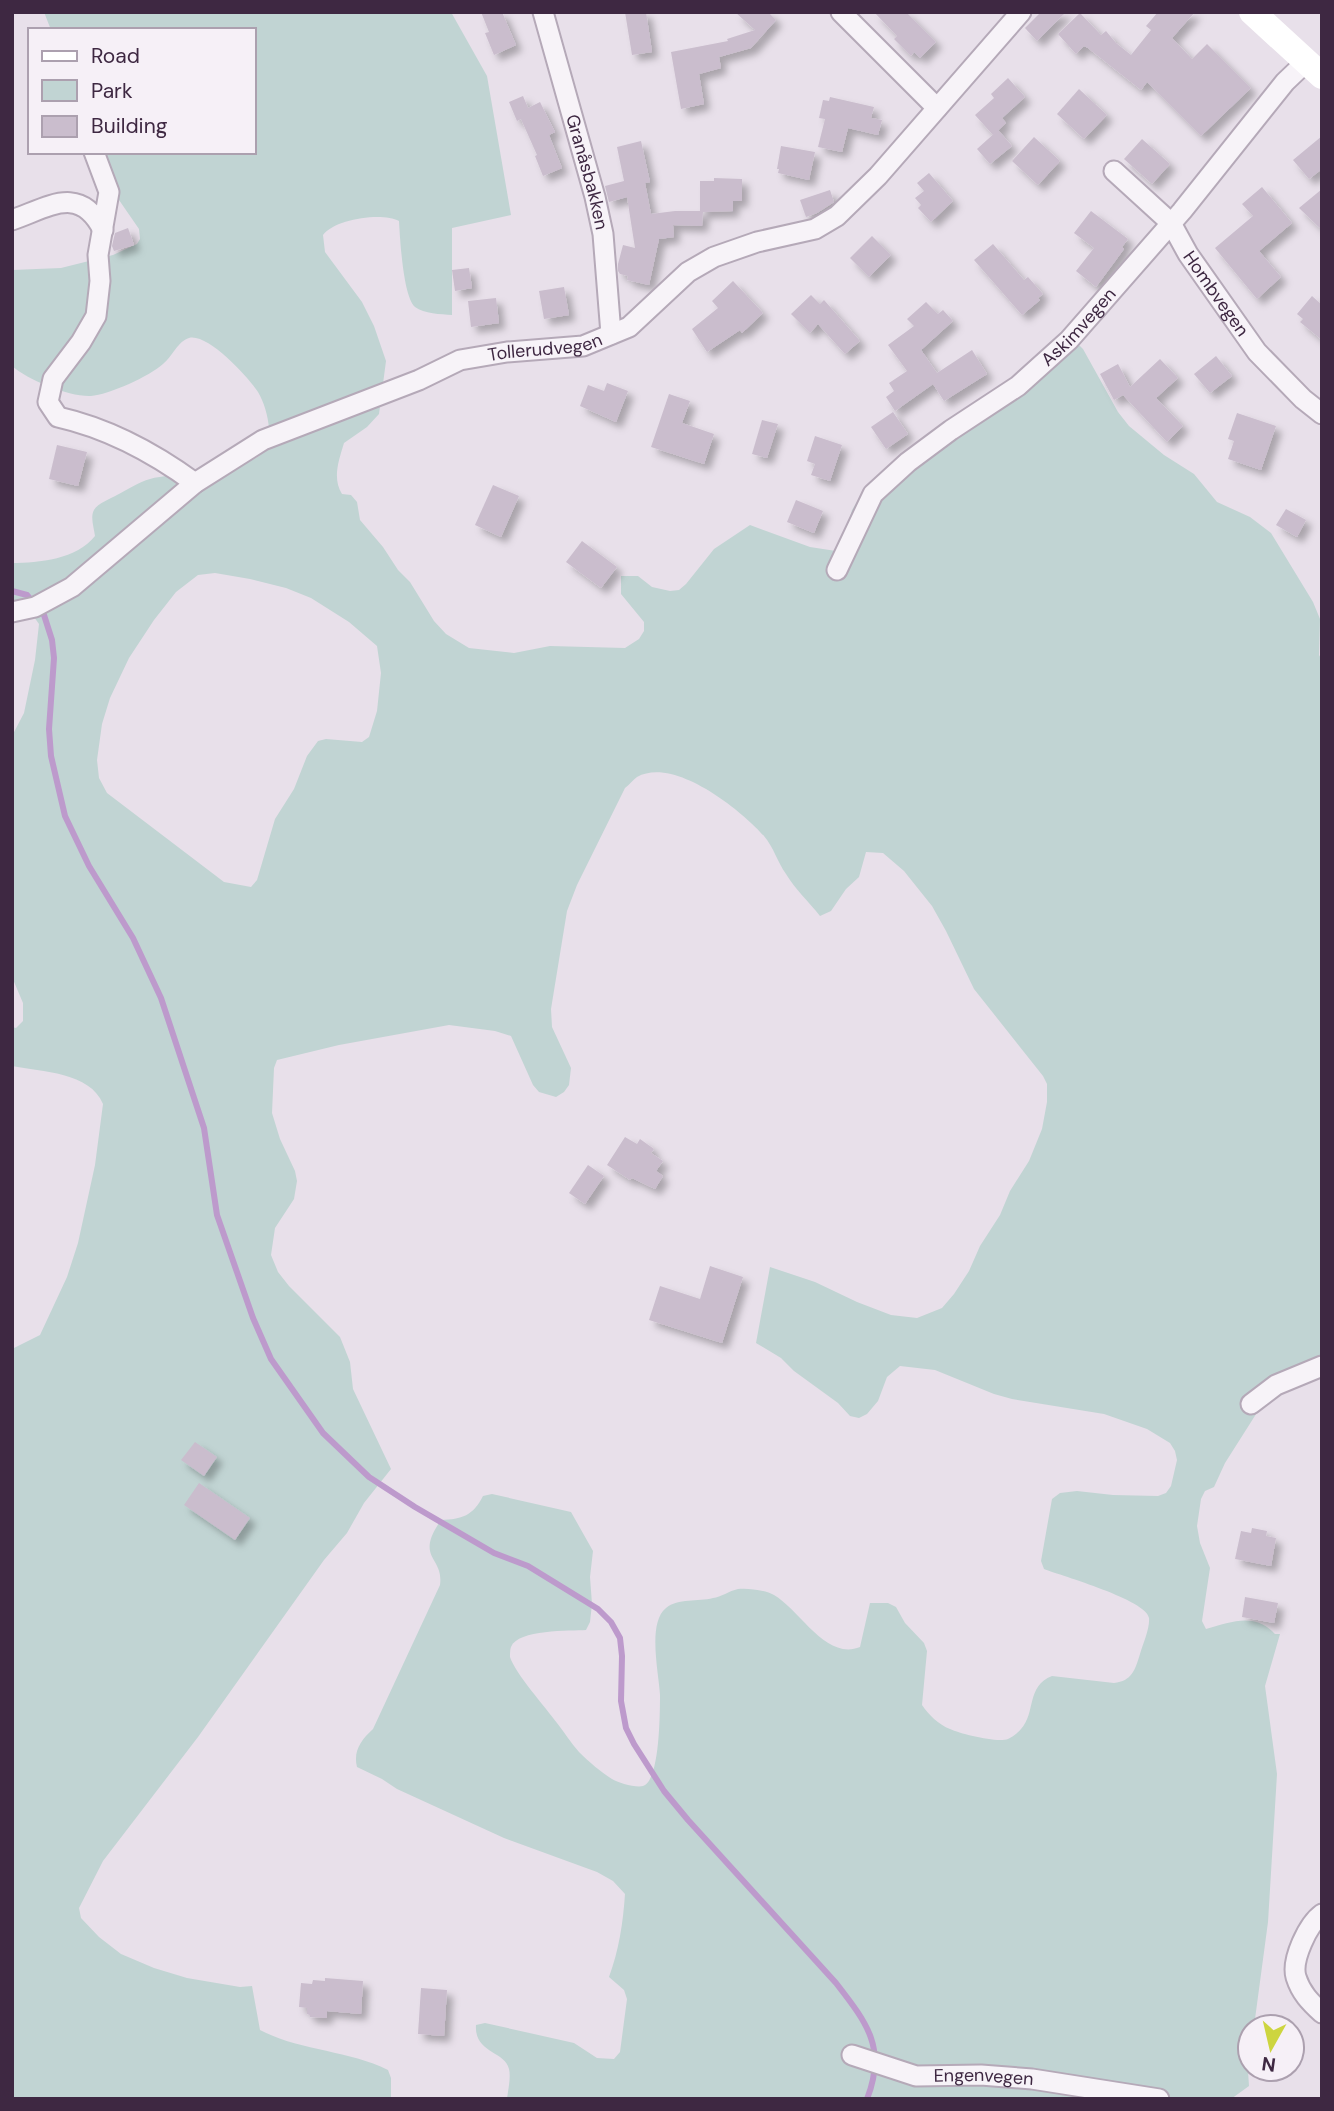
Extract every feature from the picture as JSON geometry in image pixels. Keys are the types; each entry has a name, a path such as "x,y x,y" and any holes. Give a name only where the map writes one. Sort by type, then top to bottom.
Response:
{"main road":[{"path":"1252,12 1314,69"}],"street":[{"name":"Granåsbakken","path":"544,12 596,197 603,234 611,334"},
{"path":"841,12 937,108"},
{"name":"Tollerudvegen","path":"12,612 35,607 72,587 195,483 262,440 419,380 460,360 506,352 583,346 629,327 688,272 714,257 757,242 815,229 837,216 878,176 1021,12"},
{"name":"Askimvegen","path":"837,570 873,494 929,446 1018,386 1069,340 1171,223 1285,82 1314,69"},
{"path":"95,154 109,192 98,255 100,281 96,316 81,342 53,379 48,401 58,417 80,422 118,437 176,469 195,483"},
{"name":"Hombvegen","path":"1114,171 1171,223 1188,254 1258,352 1303,399 1322,414"},
{"path":"12,220 48,206 71,202 86,207 96,216 103,230"},
{"path":"1251,1404 1276,1385 1322,1366"},
{"path":"1322,1914 1308,1929 1299,1952 1295,1975 1305,1997 1322,2012"},
{"name":"Engenvegen","path":"852,2055 916,2076 981,2075 1032,2079 1159,2099"}],"green space":[{"path":"44,12 451,12 487,76 511,215 452,228 452,315 423,311 411,301 403,266 399,221 371,217 348,221 329,229 323,235 325,252 362,302 386,361 379,414 367,427 344,443 337,469 337,482 342,494 351,495 357,502 360,520 410,582 434,621 446,634 469,648 514,653 550,646 625,648 639,639 644,631 644,622 621,594 621,576 638,576 652,587 679,590 714,549 750,525 810,547 836,551 842,544 852,510 861,495 896,468 922,443 1045,353 1077,343 1129,426 1164,455 1194,474 1217,502 1250,517 1271,533 1313,602 1320,619 1319,655 1322,660 1322,1374 1277,1392 1258,1411 1225,1463 1214,1487 1205,1491 1201,1499 1197,1526 1200,1543 1210,1568 1202,1621 1206,1629 1251,1621 1280,1634 1265,1686 1277,1774 1268,1922 1256,2013 1236,2013 1236,2083 1249,2083 1249,2086 1231,2099 507,2099 509,2069 502,2058 480,2041 476,2025 485,2023 574,2043 597,2058 614,2059 620,2052 627,1999 624,1990 609,1977 620,1936 625,1894 613,1881 597,1872 504,1838 397,1789 357,1767 359,1746 373,1729 440,1585 438,1568 430,1550 433,1533 441,1520 466,1515 483,1496 492,1494 571,1512 593,1551 590,1577 592,1604 586,1630 545,1632 523,1637 511,1647 510,1657 524,1681 579,1752 615,1781 627,1785 643,1786 653,1772 660,1716 655,1637 660,1615 676,1603 716,1597 738,1589 766,1592 784,1602 825,1641 848,1649 860,1647 870,1603 888,1603 896,1607 905,1623 924,1643 927,1651 922,1705 924,1708 950,1729 996,1740 1008,1739 1020,1730 1026,1723 1038,1686 1052,1676 1114,1683 1125,1680 1134,1670 1146,1636 1149,1618 1145,1611 1120,1596 1044,1569 1041,1561 1052,1499 1060,1493 1077,1491 1113,1495 1158,1496 1166,1493 1171,1486 1177,1460 1170,1443 1147,1429 1104,1414 1012,1399 935,1370 900,1366 887,1377 878,1401 867,1414 859,1418 850,1416 838,1403 794,1371 781,1358 756,1343 770,1267 815,1282 891,1315 917,1318 942,1308 969,1271 1010,1191 1029,1161 1042,1129 1047,1084 974,989 932,906 904,871 883,853 866,852 859,877 846,889 831,911 820,916 790,880 764,836 740,813 706,789 687,780 652,772 637,777 625,788 567,911 551,1009 552,1027 571,1068 569,1085 564,1092 556,1097 539,1092 533,1085 511,1036 495,1031 449,1025 339,1045 277,1060 274,1068 272,1113 297,1181 294,1199 275,1228 271,1255 278,1272 289,1286 340,1337 350,1362 353,1389 391,1469 198,1737 103,1861 79,1908 81,1918 121,1954 187,1978 240,1987 252,1986 260,2030 291,2042 373,2063 388,2070 391,2078 391,2099 12,2099 12,1349 40,1335 67,1277 78,1243 95,1165 103,1104 97,1093 76,1079 12,1066 12,1027 16,1028 23,1021 23,1003 12,977 12,736 24,713 39,624 34,617 12,614 12,563 45,561 78,550 95,536 92,516 94,510 104,501 142,482 212,471 246,463 258,457 266,448 269,428 264,405 253,385 217,349 197,338 185,340 166,361 149,374 98,395 82,396 49,387 12,366 12,270 61,268 113,255 137,244 140,239 139,229 119,200 98,154 256,154 256,28 50,28","holes":["215,573 250,579 286,588 311,598 349,622 377,646 381,673 377,711 369,737 362,742 326,739 318,741 307,756 294,789 275,819 257,880 251,887 224,882 107,793 99,778 97,760 102,724 110,698 129,658 176,592 198,575"]}],"building":[{"path":"481,12 502,12 516,45 494,55 485,33 489,32"},
{"path":"625,12 646,12 652,52 632,55"},
{"path":"735,12 768,12 776,20 751,48 719,57 721,68 699,74 704,104 681,109 671,52 728,41 727,39 755,30"},
{"path":"874,12 906,12 936,42 920,58 914,52 911,56 894,39 897,36"},
{"path":"1041,12 1066,12 1037,41 1025,28"},
{"path":"1158,12 1195,12 1172,38 1192,59 1207,44 1251,88 1201,136 1147,82 1141,90 1088,48 1084,46 1076,54 1058,34 1080,13 1101,35 1106,31 1131,55 1151,30 1146,26"},
{"path":"1008,78 1025,97 1002,118 1006,123 993,135 975,115 994,98 991,94"},
{"path":"1079,89 1107,115 1084,139 1057,114"},
{"path":"523,96 528,108 540,102 555,132 549,135 562,168 543,176 521,119 517,121 509,102"},
{"path":"830,97 874,107 871,118 882,120 878,135 848,128 842,152 818,147 825,119 819,118 823,100 829,101"},
{"path":"998,130 1012,146 990,164 977,149"},
{"path":"1322,136 1322,169 1309,179 1293,160"},
{"path":"1034,137 1060,161 1038,185 1012,161"},
{"path":"1142,139 1170,164 1152,184 1124,159"},
{"path":"641,141 650,182 645,183 651,214 700,211 700,181 714,181 714,178 742,179 742,201 733,201 733,211 703,212 702,226 673,225 674,237 659,239 649,285 627,280 628,276 618,271 623,245 635,248 627,197 609,202 605,186 624,181 617,147"},
{"path":"781,146 815,152 809,180 778,173"},
{"path":"929,173 953,201 931,222 918,208 921,205 915,198 924,191 917,183"},
{"path":"1262,187 1292,223 1259,251 1281,277 1257,299 1215,248 1253,216 1242,204"},
{"path":"1322,189 1322,230 1299,208"},
{"path":"830,190 834,202 806,217 800,200"},
{"path":"1091,211 1128,239 1122,247 1124,249 1096,287 1076,271 1094,248 1074,233"},
{"path":"128,228 134,245 114,251 112,246 115,233"},
{"path":"872,236 891,255 869,277 850,258"},
{"path":"993,244 1024,280 1028,277 1043,294 1038,298 1040,300 1022,315 974,260"},
{"path":"469,268 472,288 455,291 452,270"},
{"path":"733,281 763,313 742,333 740,330 707,352 692,329 718,308 712,301"},
{"path":"564,287 569,315 544,319 539,291"},
{"path":"811,295 820,304 824,300 860,341 845,354 818,324 810,333 791,314"},
{"path":"1312,296 1322,305 1322,340 1300,322 1303,319 1297,314"},
{"path":"496,298 499,323 471,327 468,301"},
{"path":"926,302 938,314 943,310 953,321 921,350 937,373 972,350 987,374 944,401 933,384 895,411 886,397 894,391 889,383 907,371 888,345 914,326 907,319"},
{"path":"1216,356 1232,376 1210,393 1194,374"},
{"path":"1160,359 1178,378 1156,398 1183,426 1167,442 1123,395 1114,400 1100,374 1118,364 1130,387"},
{"path":"607,383 628,391 616,422 580,406 588,385 604,391"},
{"path":"669,394 690,401 682,423 714,434 704,464 651,447"},
{"path":"893,412 908,434 886,449 871,427"},
{"path":"1237,413 1276,426 1261,470 1228,459 1234,441 1228,439"},
{"path":"762,420 778,424 767,458 752,454"},
{"path":"815,436 842,445 830,481 811,475 815,464 807,461"},
{"path":"57,445 87,452 78,486 49,479"},
{"path":"493,485 519,496 501,537 475,525"},
{"path":"796,500 823,511 814,533 787,522"},
{"path":"1286,509 1306,520 1297,537 1276,525"},
{"path":"582,541 617,567 601,588 566,562"},
{"path":"625,1137 637,1144 640,1139 654,1149 651,1153 663,1161 656,1171 663,1176 655,1189 632,1178 630,1180 607,1165"},
{"path":"588,1165 604,1176 585,1204 569,1193"},
{"path":"710,1266 743,1277 722,1343 649,1320 660,1286 700,1299"},
{"path":"195,1442 217,1457 204,1476 181,1460"},
{"path":"199,1483 250,1518 235,1540 184,1505"},
{"path":"1252,1528 1267,1531 1266,1536 1276,1538 1271,1566 1235,1559 1241,1531 1251,1533"},
{"path":"1245,1597 1278,1603 1274,1623 1242,1617"},
{"path":"325,1978 363,1981 361,2014 327,2011 327,2018 310,2017 307,2008 299,2007 301,1983 312,1984 313,1980 325,1981"},
{"path":"421,1988 447,1990 444,2036 418,2034"}],"waterway":[{"path":"12,591 27,595 44,615 52,640 54,658 49,729 51,756 65,816 89,866 133,938 161,998 204,1128 217,1215 253,1318 271,1359 323,1433 369,1477 494,1553 528,1566 598,1609 611,1622 620,1638 621,1701 626,1728 634,1744 664,1791 688,1820 836,1983 857,2011 871,2037 874,2050 873,2081 867,2099"}]}
